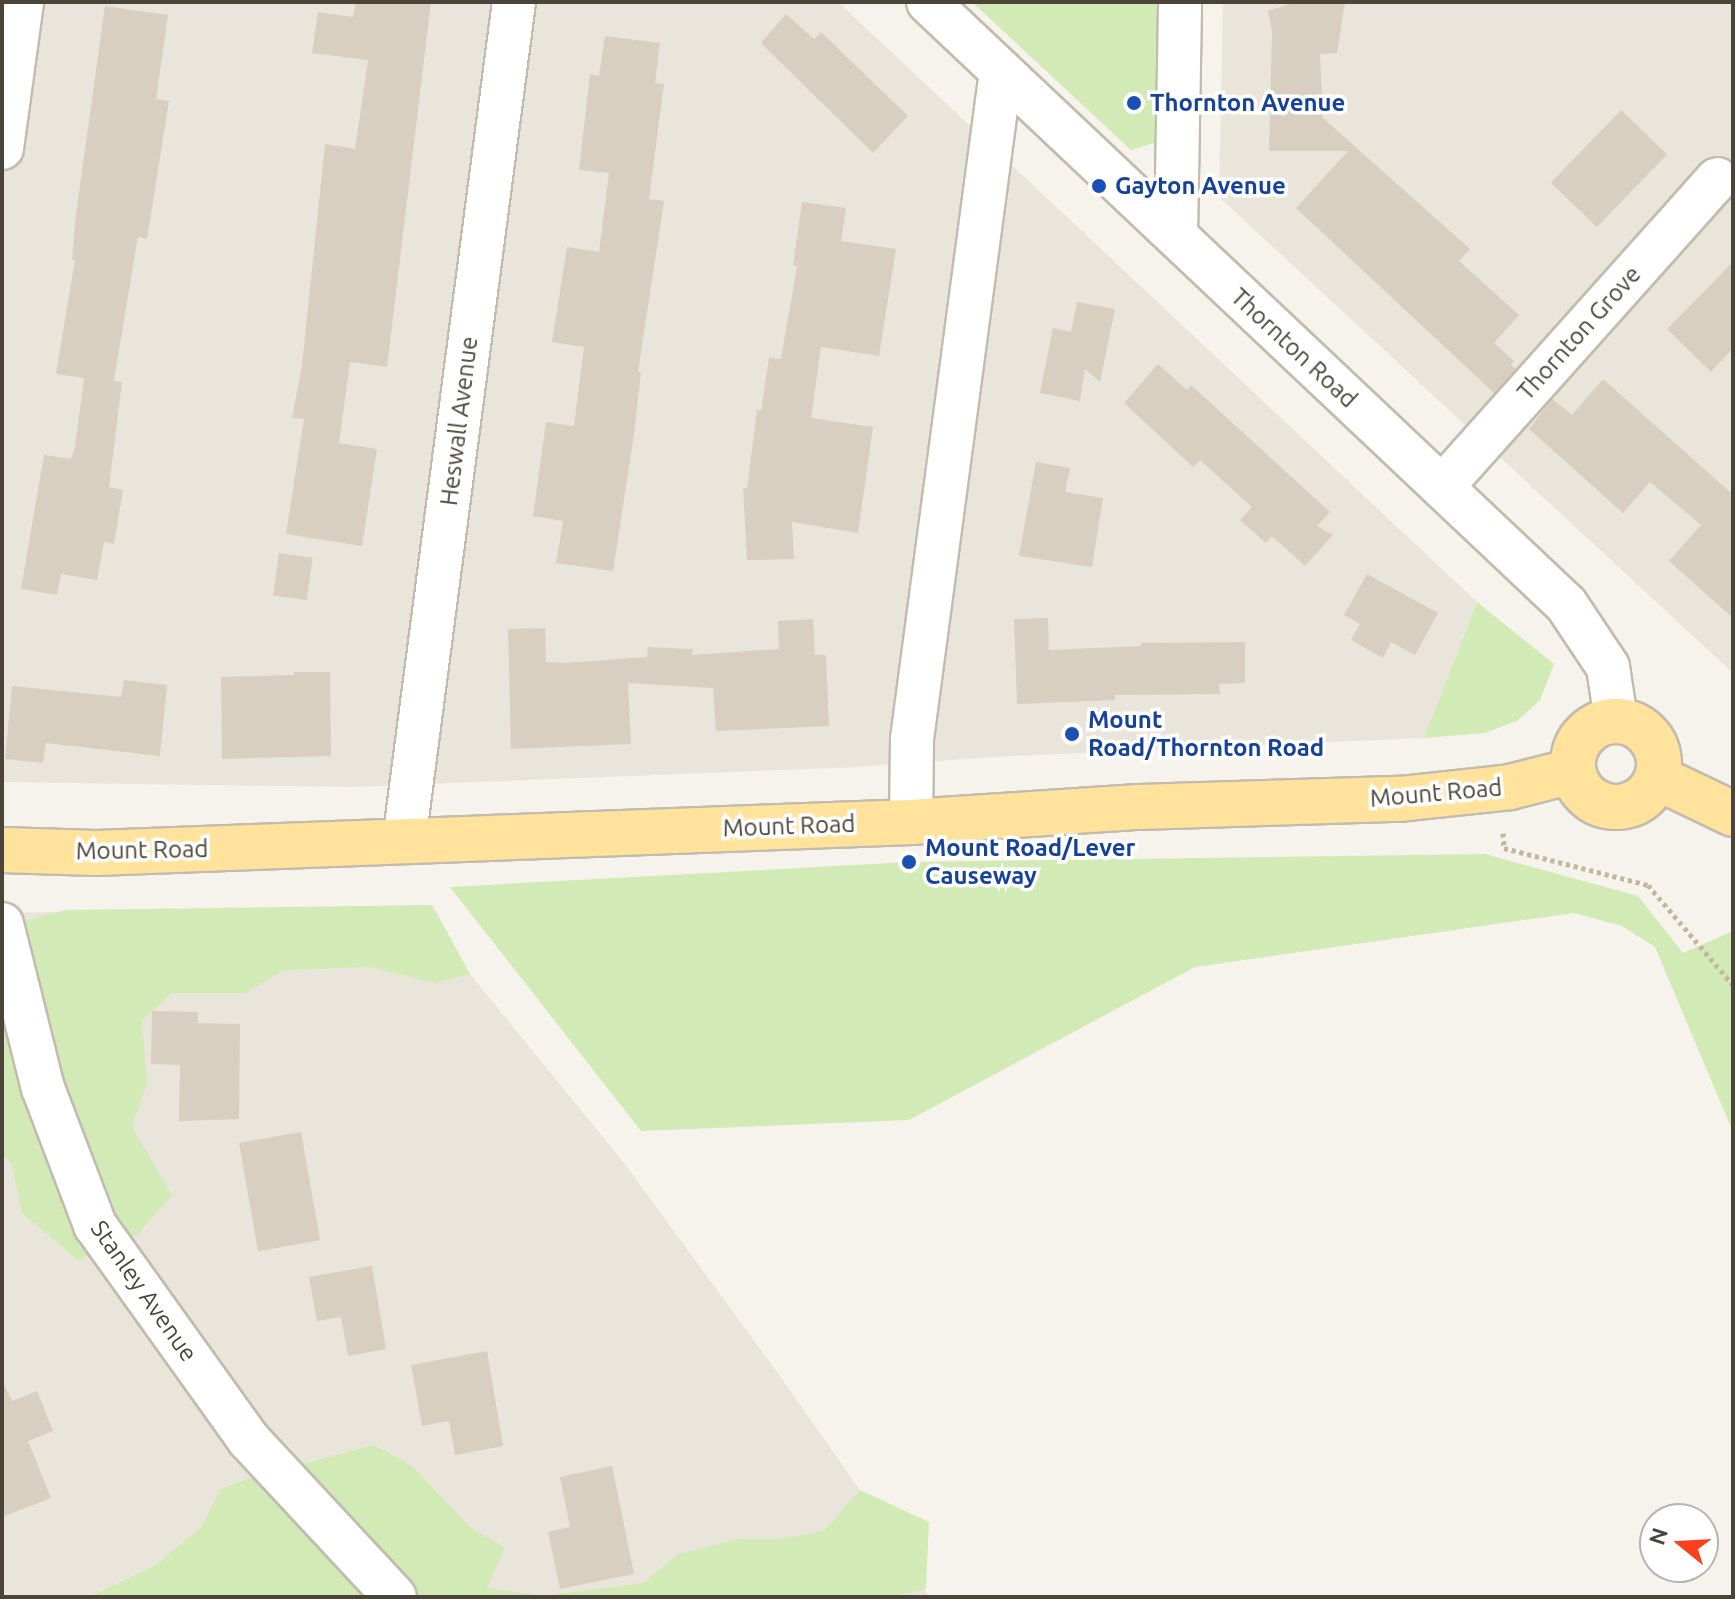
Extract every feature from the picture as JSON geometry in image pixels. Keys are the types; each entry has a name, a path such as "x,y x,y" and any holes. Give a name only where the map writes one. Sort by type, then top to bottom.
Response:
{"main road":[{"path":"1616,720 1642,729 1653,741 1659,757 1658,778 1639,801 1614,807 1589,797 1573,771 1574,756 1588,730 1616,720"},
{"name":"Mount Road","path":"2,850 96,853 911,822 1139,807 1400,799 1499,788 1573,771"},
{"path":"1658,778 1733,814"}],"street":[{"path":"2,148 22,2"},
{"name":"Heswall Avenue","path":"404,841 514,2"},
{"name":"Thornton Road","path":"928,2 1566,604 1608,667 1616,720"},
{"path":"1176,236 1180,2"},
{"path":"911,822 912,739 1001,71"},
{"name":"Thornton Grove","path":"1442,487 1717,179"},
{"name":"Stanley Avenue","path":"2,924 43,1088 95,1225 249,1440 395,1597"}],"path":[{"path":"1499,788 1504,848 1648,885 1733,985"}],"shaded area":[{"path":"2,2 838,2 1477,602 1424,738 992,757 859,767 352,787 2,782"},
{"path":"1223,2 1733,2 1733,673 1219,197"},
{"path":"432,905 470,974 624,1163 777,1372 908,1559 929,1597 2,1597 2,913"}],"green space":[{"path":"972,2 1162,2 1154,143 1131,150"},
{"path":"1477,602 1554,664 1540,700 1517,721 1485,733 1424,738"},
{"path":"1485,854 1638,896 1683,953 1733,931 1733,1132 1655,947 1622,926 1574,913 1195,967 909,1120 641,1131 450,887 909,862"},
{"path":"432,905 470,974 435,983 372,967 284,970 246,993 172,993 142,1020 147,1083 132,1127 172,1195 138,1234 78,1260 22,1213 12,1165 2,1154 2,927 65,910"},
{"path":"374,1445 412,1466 470,1527 505,1548 487,1588 543,1596 643,1583 678,1554 739,1539 780,1539 824,1531 860,1490 929,1522 926,1589 889,1597 89,1597 156,1565 202,1526 221,1489 253,1477"}],"building":[{"path":"356,2 431,2 387,367 350,362 339,443 377,449 362,546 286,534 304,419 292,418 302,365 325,144 355,149 368,60 312,53 318,12 353,17"},
{"path":"1296,2 1345,2 1337,53 1320,54 1323,118 1470,249 1459,261 1519,315 1494,343 1514,361 1511,365 1516,369 1494,393 1296,208 1348,151 1269,151 1272,31 1268,11"},
{"path":"105,6 168,15 156,99 169,101 147,239 138,237 114,381 122,382 109,487 123,490 114,544 104,542 97,580 61,574 57,595 21,589 44,455 71,459 75,447 84,378 56,374 75,260 72,260 76,214"},
{"path":"786,14 814,39 821,32 908,116 873,153 761,43"},
{"path":"605,36 660,43 655,83 664,84 649,199 664,201 638,372 641,372 634,434 613,571 556,563 563,521 533,516 546,422 574,426 584,347 552,342 567,247 599,252 609,173 579,170 590,74 599,76"},
{"path":"1621,110 1667,154 1597,227 1551,183"},
{"path":"802,202 846,208 841,241 896,249 879,356 821,347 811,418 873,427 858,533 792,522 794,559 747,560 743,488 747,488 757,410 761,411 769,358 781,359 797,266 793,265"},
{"path":"1733,262 1733,348 1711,372 1667,329"},
{"path":"1077,302 1115,309 1100,382 1085,369 1080,401 1040,393 1053,328 1071,332"},
{"path":"1158,364 1187,390 1191,385 1330,512 1317,526 1333,535 1305,566 1272,536 1266,543 1240,520 1252,507 1200,460 1193,467 1124,403"},
{"path":"1603,379 1730,492 1733,489 1733,618 1669,561 1701,525 1650,482 1623,513 1529,429 1552,399 1572,415"},
{"path":"1036,462 1070,468 1065,492 1103,498 1092,567 1019,556"},
{"path":"279,553 313,558 307,600 273,596"},
{"path":"1367,574 1438,613 1415,655 1391,642 1383,658 1351,640 1360,624 1344,615"},
{"path":"1048,618 1049,650 1141,646 1141,643 1245,642 1245,683 1219,684 1220,694 1115,695 1115,700 1017,704 1014,619"},
{"path":"813,619 815,655 826,655 829,726 716,731 713,688 628,683 631,744 511,749 508,629 545,628 546,662 565,663 647,657 648,647 693,649 692,655 779,649 778,621"},
{"path":"294,672 330,672 331,756 222,759 221,677 294,675"},
{"path":"124,680 167,685 160,756 46,743 43,763 5,759 12,686 121,697"},
{"path":"152,1011 198,1012 198,1023 240,1024 239,1119 179,1121 180,1065 151,1064"},
{"path":"301,1132 320,1240 258,1251 239,1143"},
{"path":"372,1266 386,1349 348,1356 341,1317 317,1321 309,1277"},
{"path":"487,1351 503,1446 455,1455 449,1421 422,1426 411,1365"},
{"path":"2,1380 12,1401 37,1391 53,1431 28,1441 51,1498 2,1517"},
{"path":"612,1466 634,1574 560,1589 548,1532 570,1527 560,1477"}],"place":[{"name":"Thornton Avenue","path":"1134,103"},
{"name":"Gayton Avenue","path":"1099,186"},
{"name":"Mount Road/Thornton Road","path":"1072,734"},
{"name":"Mount Road/Lever Causeway","path":"909,862"}]}
